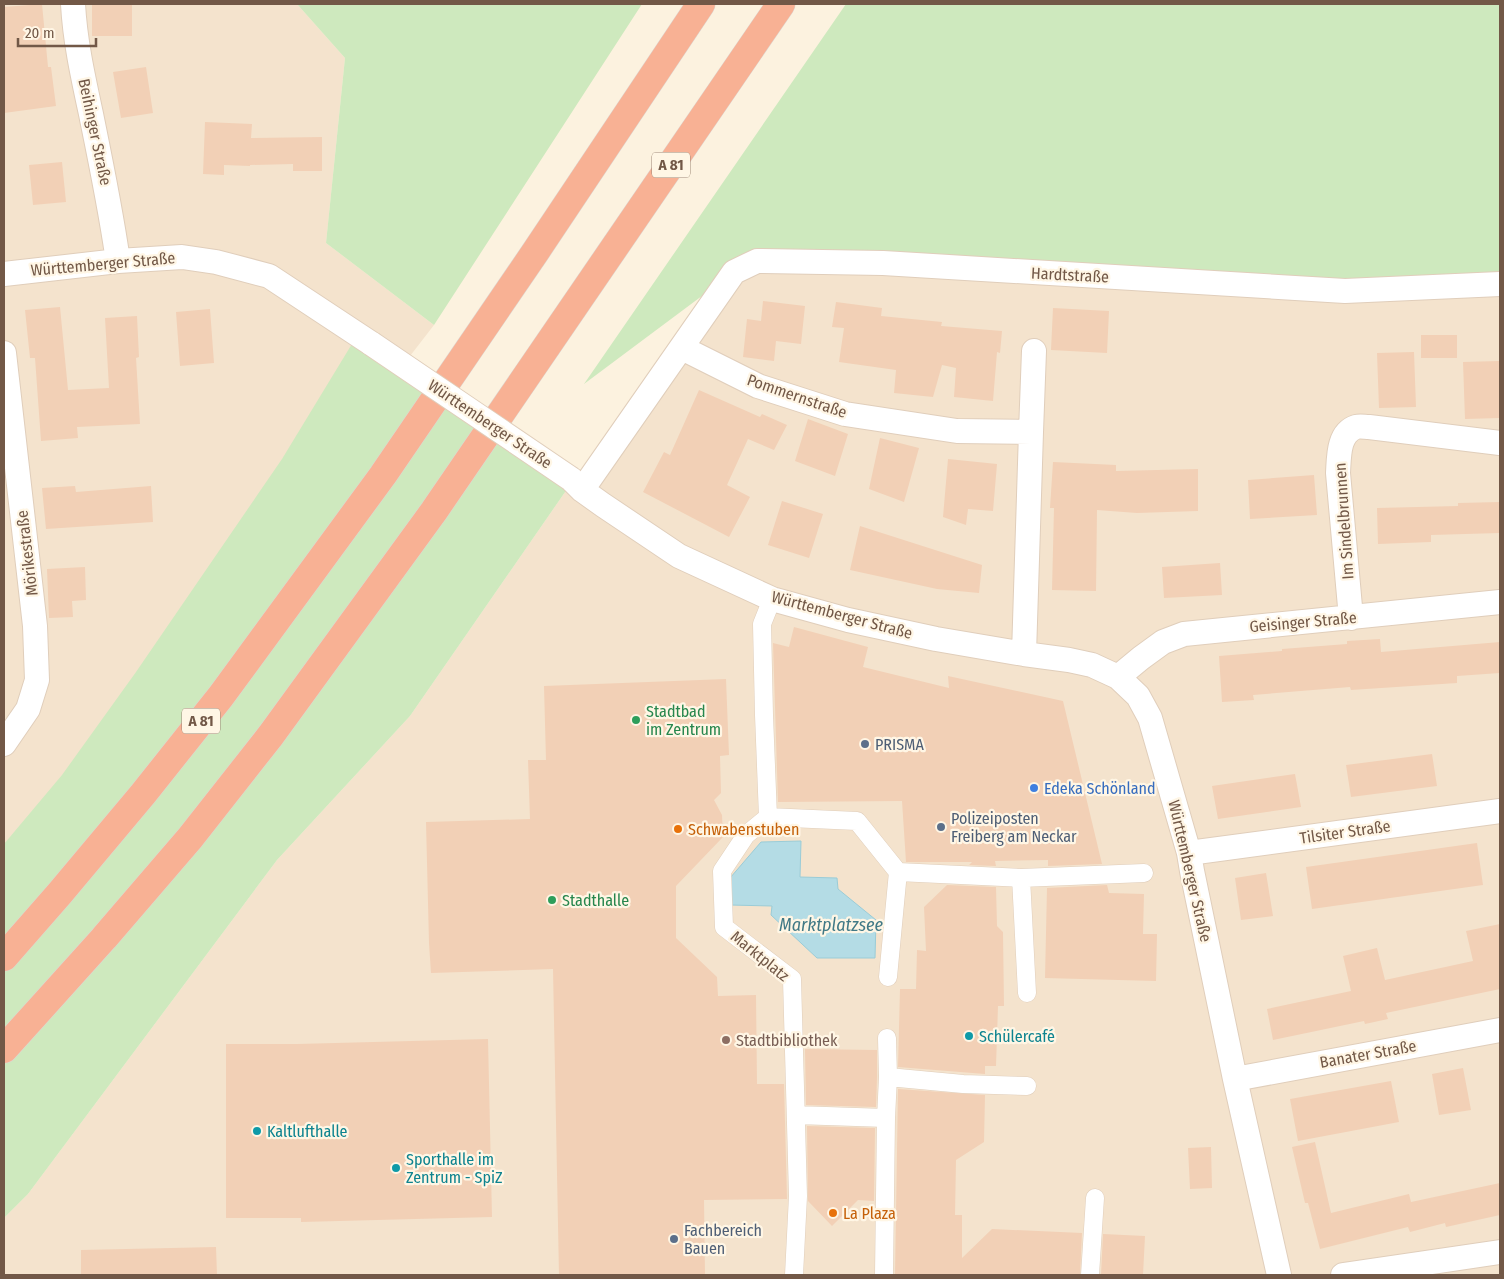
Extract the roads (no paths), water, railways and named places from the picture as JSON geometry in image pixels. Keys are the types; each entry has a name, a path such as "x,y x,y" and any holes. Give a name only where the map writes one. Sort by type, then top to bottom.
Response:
{"highway":[{"name":"A 81","path":"4,957 143,794 221,696 383,475 701,4"},
{"name":"A 81","path":"4,1049 104,938 190,838 271,735 434,511 781,4"}],"street":[{"name":"Beihinger Straße","path":"73,4 73,18 111,211 118,261"},
{"name":"Württemberger Straße","path":"4,274 118,261 182,257 216,262 269,276 372,344 679,556 772,598 848,620 936,639 1069,660 1092,665 1118,677 1138,696 1150,718 1189,853 1235,1079 1280,1275"},
{"name":"Hardtstraße","path":"682,348 734,272 757,261 883,263 1345,291 1500,284"},
{"name":"Pommernstraße","path":"682,348 758,386 845,414 957,431 1031,432"},
{"path":"576,484 682,348"},
{"path":"1024,654 1034,351"},
{"name":"Mörikestraße","path":"4,353 35,626 37,680 28,709 4,744"},
{"name":"Im Sindelbrunnen","path":"1351,618 1338,473 1339,451 1345,434 1356,427 1368,427 1500,443"},
{"path":"772,598 762,624 768,817 857,821 898,872 888,977"},
{"name":"Geisinger Straße","path":"1118,677 1163,642 1184,634 1500,602"},
{"name":"Tilsiter Straße","path":"1189,853 1500,811"},
{"name":"Marktplatz","path":"768,817 746,835 722,871 724,927 792,979 798,1196 794,1275"},
{"path":"898,872 1021,878 1144,873"},
{"path":"1021,878 1027,994"},
{"name":"Banater Straße","path":"1235,1079 1500,1030"},
{"path":"884,1275 888,1038"},
{"path":"888,1077 963,1084 1027,1086"},
{"path":"796,1115 886,1118"},
{"path":"1090,1275 1095,1198"},
{"path":"1343,1275 1500,1252"}],"water":[{"name":"Marktplatzsee","path":"801,841 800,877 837,878 838,889 876,920 875,958 817,958 771,915 772,906 730,905 730,878 761,842"}],"place":[{"name":"Stadtbad im Zentrum","path":"636,720"},
{"name":"PRISMA","path":"865,744"},
{"name":"Edeka Schönland","path":"1034,788"},
{"name":"Polizeiposten Freiberg am Neckar","path":"941,827"},
{"name":"Schwabenstuben","path":"678,829"},
{"name":"Stadthalle","path":"552,900"},
{"name":"Schülercafé","path":"969,1036"},
{"name":"Stadtbibliothek","path":"726,1040"},
{"name":"Kaltlufthalle","path":"257,1131"},
{"name":"Sporthalle im Zentrum - SpiZ","path":"396,1168"},
{"name":"La Plaza","path":"833,1213"},
{"name":"Fachbereich Bauen","path":"674,1239"}]}
